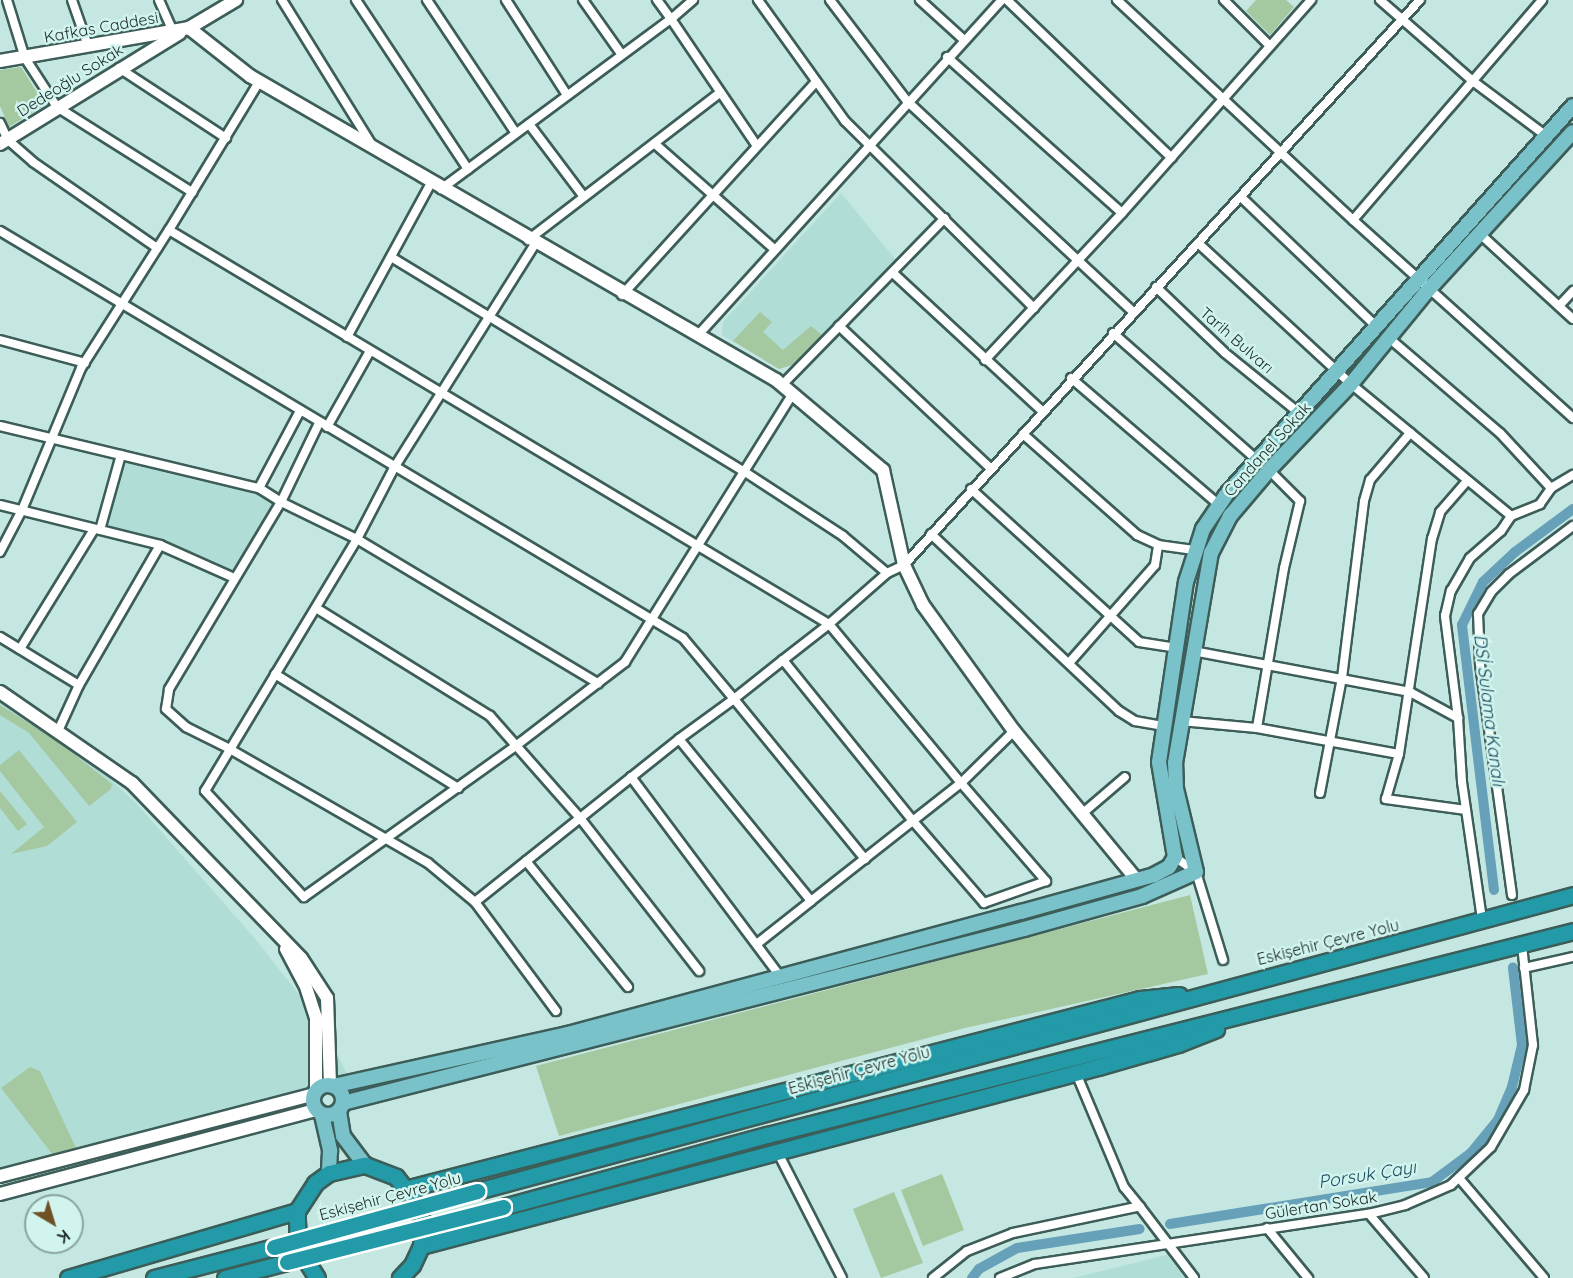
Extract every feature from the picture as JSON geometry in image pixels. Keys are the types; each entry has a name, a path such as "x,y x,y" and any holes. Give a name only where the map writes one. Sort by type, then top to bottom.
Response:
{"highway":[{"name":"Eskişehir Çevre Yolu","path":"154,1278 1227,990 1257,978 1573,895"},
{"path":"225,1278 1271,1007 1573,932"},
{"path":"409,1188 1140,999 1227,990"},
{"path":"421,1246 1076,1073 1178,1044 1271,1007"},
{"path":"317,1278 297,1248 297,1211 315,1183 329,1173 365,1165 389,1173 409,1188 419,1206 423,1226 421,1246 412,1265 400,1278"},
{"path":"68,1278 297,1211"}],"main road":[{"path":"329,1173 330,1151 315,1093 332,1086 568,1034 1137,880 1170,867 1175,857 1161,785 1163,726 1194,550 1218,504 1573,106"},
{"name":"Candanel Sokak","path":"1196,872 1176,789 1181,721 1210,553 1230,516 1269,470 1351,384 1479,233 1573,132"},
{"path":"319,1113 1024,929 1142,896 1196,872"},
{"path":"332,1086 340,1091 343,1136 365,1165"}],"street":[{"path":"7,0 25,58 57,107 192,192"},
{"path":"72,0 88,46"},
{"path":"159,0 173,31"},
{"name":"Kafkas Caddesi","path":"0,61 189,28 236,0"},
{"path":"282,0 375,150"},
{"path":"356,0 468,169"},
{"path":"427,0 515,132"},
{"path":"506,0 567,95"},
{"path":"583,0 622,54"},
{"path":"657,0 718,94 757,146"},
{"path":"347,337 391,257 436,186 468,169 515,132 671,19 693,0"},
{"path":"759,0 815,83 868,146 945,218 1034,309"},
{"path":"830,0 907,101 1133,312"},
{"path":"920,0 963,39"},
{"path":"699,334 963,39 1002,0"},
{"path":"1007,0 1172,158"},
{"path":"1117,0 1224,97 1428,291 1461,313 1573,418"},
{"path":"1224,0 1270,45"},
{"path":"985,360 1172,158 1311,0"},
{"path":"1380,0 1474,82 1545,135"},
{"path":"475,902 679,739 829,624 887,573 904,565 1071,378 1242,198 1420,0"},
{"path":"1353,220 1474,82 1542,0"},
{"path":"189,28 259,82 622,294 699,334 782,385 883,470 904,565 923,605 1014,731 1137,880"},
{"name":"Dedeoğlu Sokak","path":"4,142 118,68 189,28"},
{"path":"947,57 1122,213"},
{"path":"118,68 226,138"},
{"path":"0,552 22,510 85,363 259,82"},
{"path":"622,294 815,83"},
{"path":"718,94 584,197 532,242 493,316 394,468 357,539 205,791 304,897 517,745 625,662 793,393"},
{"path":"0,123 4,142 157,248"},
{"path":"529,124 584,197"},
{"path":"655,144 774,249"},
{"path":"1242,198 1377,326"},
{"path":"782,385 945,218"},
{"path":"169,230 829,624 1046,881 984,903 913,821 783,660"},
{"path":"0,231 394,468 683,638 865,859"},
{"path":"1479,233 1573,319"},
{"path":"1198,243 1351,384 1466,482 1511,516"},
{"path":"391,257 493,316 745,472 843,536 887,573"},
{"path":"893,273 1042,411"},
{"name":"Tarih Bulvarı","path":"1156,287 1225,353 1299,413"},
{"path":"1559,306 1573,291"},
{"path":"839,326 990,468"},
{"path":"1113,333 1257,460"},
{"path":"1389,338 1500,433 1551,488"},
{"path":"0,340 85,363"},
{"path":"370,351 323,425 281,502 169,689 166,709 186,727 230,748 428,863 475,902 556,1011"},
{"path":"1071,378 1218,504"},
{"path":"259,488 300,411"},
{"path":"0,426 259,488 281,502 357,539 598,683"},
{"path":"1320,793 1341,678 1351,585 1370,480 1410,433"},
{"path":"1023,434 1062,473 1137,535 1158,545 1194,550"},
{"path":"20,649 97,529 121,454"},
{"path":"1257,728 1300,501 1269,470"},
{"path":"1482,919 1466,810 1458,718 1445,616 1451,591 1470,558 1501,531 1511,516 1540,504 1551,488 1573,474"},
{"path":"1466,482 1440,512 1432,539 1410,692 1399,754 1386,799 1466,810"},
{"path":"971,489 1139,642 1175,648"},
{"path":"0,505 159,545 234,578"},
{"path":"1512,895 1479,663 1478,614 1491,592 1509,574 1573,526"},
{"path":"931,534 1023,624 1070,663 1119,711 1135,721 1163,726"},
{"path":"58,731 79,685 159,545"},
{"path":"1070,663 1155,565 1158,545"},
{"path":"316,608 490,716 580,818 699,971"},
{"path":"0,637 79,685"},
{"path":"1193,651 1410,692 1458,718"},
{"path":"275,675 458,788"},
{"path":"0,692 132,783 301,957 327,998 332,1086"},
{"path":"1181,721 1257,728 1399,754"},
{"path":"758,943 961,783 1014,731"},
{"path":"679,739 811,901"},
{"path":"631,777 758,943 780,976"},
{"path":"1083,813 1125,777"},
{"path":"1175,857 1196,872"},
{"path":"526,861 628,987"},
{"name":"Candanel Sokak","path":"1196,872 1223,960"},
{"path":"0,1176 315,1093 316,1017 305,984 288,951 263,920"},
{"name":"Gülertan Sokak","path":"1000,1278 1035,1264 1369,1214 1431,1195 1459,1178 1491,1148 1524,1089 1533,1044 1522,945"},
{"path":"1524,968 1573,957"},
{"path":"1076,1073 1124,1187 1194,1278"},
{"path":"0,1194 319,1113"},
{"path":"778,1153 842,1278"},
{"path":"1459,1178 1544,1278"},
{"path":"933,1278 967,1251 1013,1233 1140,1208"},
{"path":"1369,1214 1424,1278"},
{"path":"1267,1228 1308,1278"}],"shaded area":[{"path":"841,193 896,260 792,365 779,369 722,335 723,322"},
{"path":"125,461 255,493 273,503 233,570 162,539 105,526"},
{"path":"0,696 58,731 136,803 257,941 322,1024 354,1088 0,1174"},
{"path":"1167,1255 1185,1278 1073,1278"}],"green space":[{"path":"1256,0 1286,0 1294,7 1270,35 1246,11"},
{"path":"21,67 45,105 9,127 0,106 0,70"},
{"path":"760,312 772,322 763,332 783,350 811,326 822,335 792,365 779,369 733,341"},
{"path":"0,705 56,740 112,784 111,789 89,806 29,733 0,715"},
{"path":"19,750 77,822 47,846 11,854 44,827 0,771 0,765"},
{"path":"0,791 27,824 18,831 0,808"},
{"path":"1190,895 1208,974 965,1028 559,1136 536,1066"},
{"path":"30,1067 40,1071 76,1148 53,1155 1,1088"},
{"path":"942,1174 964,1230 923,1246 901,1190"},
{"path":"894,1192 923,1263 881,1278 853,1209"}],"waterway":[{"name":"DSİ Sulama Kanalı","path":"1494,890 1462,625 1483,582 1515,552 1573,509"},
{"name":"Porsuk Çayı","path":"1170,1224 1432,1182 1471,1153 1498,1120 1512,1087 1522,1045 1513,968"},
{"name":"Porsuk Çayı","path":"972,1278 979,1269 1017,1248 1140,1229"}]}
